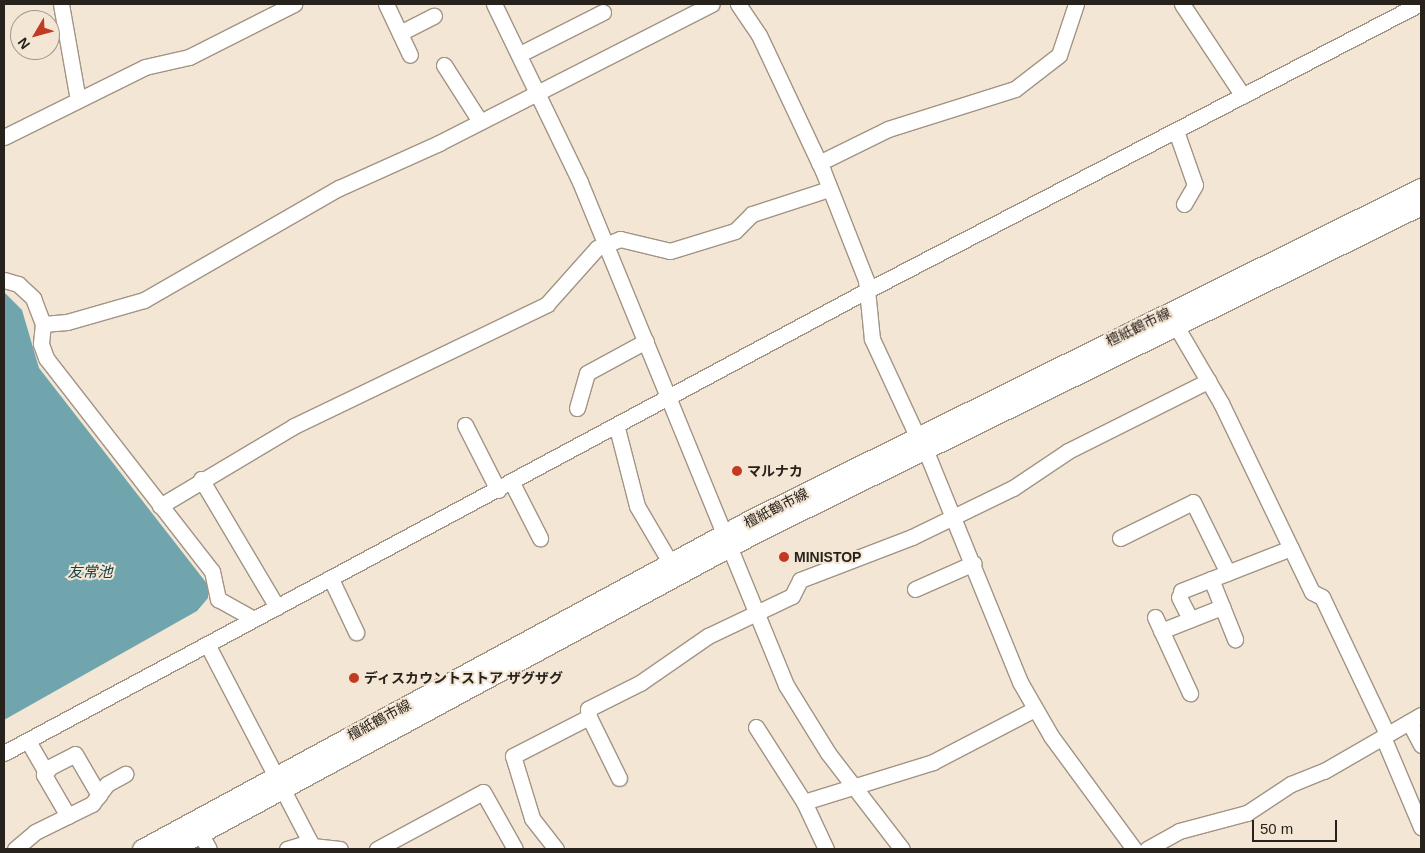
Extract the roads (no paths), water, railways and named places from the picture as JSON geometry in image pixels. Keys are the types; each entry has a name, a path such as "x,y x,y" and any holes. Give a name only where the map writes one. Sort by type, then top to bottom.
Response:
{"main road":[{"name":"檀紙鶴市線","path":"142,849 279,782 727,541 1421,188"},
{"name":"檀紙鶴市線","path":"921,442 1176,326 1421,205"},
{"name":"檀紙鶴市線","path":"171,849 204,841 279,782 671,564 727,541"}],"street":[{"path":"61,4 78,100"},
{"path":"4,138 145,66 189,57 294,4"},
{"path":"386,4 410,55"},
{"path":"494,4 539,91 646,341 757,614 806,721 902,849"},
{"path":"43,324 76,320 144,300 339,188 712,4"},
{"path":"738,4 759,35 819,163 868,290 872,339 953,514 1035,710 1134,849"},
{"path":"819,163 888,129 1015,89 1059,54 1076,4"},
{"path":"1182,4 1243,96"},
{"path":"4,753 670,400 868,290 1243,96 1401,9 1419,4"},
{"path":"520,54 603,12"},
{"path":"400,33 434,16"},
{"path":"444,65 479,120"},
{"path":"1176,131 1195,185 1184,204"},
{"path":"160,506 201,479 294,426 547,304 597,248 631,240 670,251 735,230 752,214 829,189"},
{"path":"4,280 28,291 43,324 41,344 61,381 212,571 218,599 254,619"},
{"path":"1176,326 1208,381 1312,592 1322,597 1385,736 1421,827"},
{"path":"577,408 587,373 646,341"},
{"path":"619,778 589,717 588,709 640,683 708,636 792,596 800,580 912,537 953,514 1013,488 1068,451 1208,381"},
{"path":"465,425 498,490"},
{"path":"617,428 637,506 671,564"},
{"path":"201,479 277,607"},
{"path":"512,483 540,538"},
{"path":"1120,538 1193,502 1228,572"},
{"path":"1190,620 1180,594 1211,579 1291,548"},
{"path":"915,589 974,563"},
{"path":"331,579 356,632"},
{"path":"1211,579 1235,639"},
{"path":"1190,693 1158,624 1190,620 1222,607"},
{"path":"207,644 310,846"},
{"path":"804,802 933,762 1035,710"},
{"path":"556,849 532,818 513,756 589,717"},
{"path":"1148,849 1186,828 1247,813 1291,784 1415,719 1421,745"},
{"path":"756,727 804,802 826,849"},
{"path":"28,741 68,816"},
{"path":"45,771 76,754 99,795"},
{"path":"15,849 35,832 92,804 107,784 125,774"},
{"path":"377,849 483,792 515,849"},
{"path":"287,849 327,844 340,849"}],"water":[{"name":"友常池","path":"4,292 22,310 39,368 208,585 208,598 197,611 4,720"}],"place":[{"name":"マルナカ","path":"737,471"},
{"name":"MINISTOP","path":"784,557"},
{"name":"ディスカウントストア ザグザグ","path":"354,678"}]}
